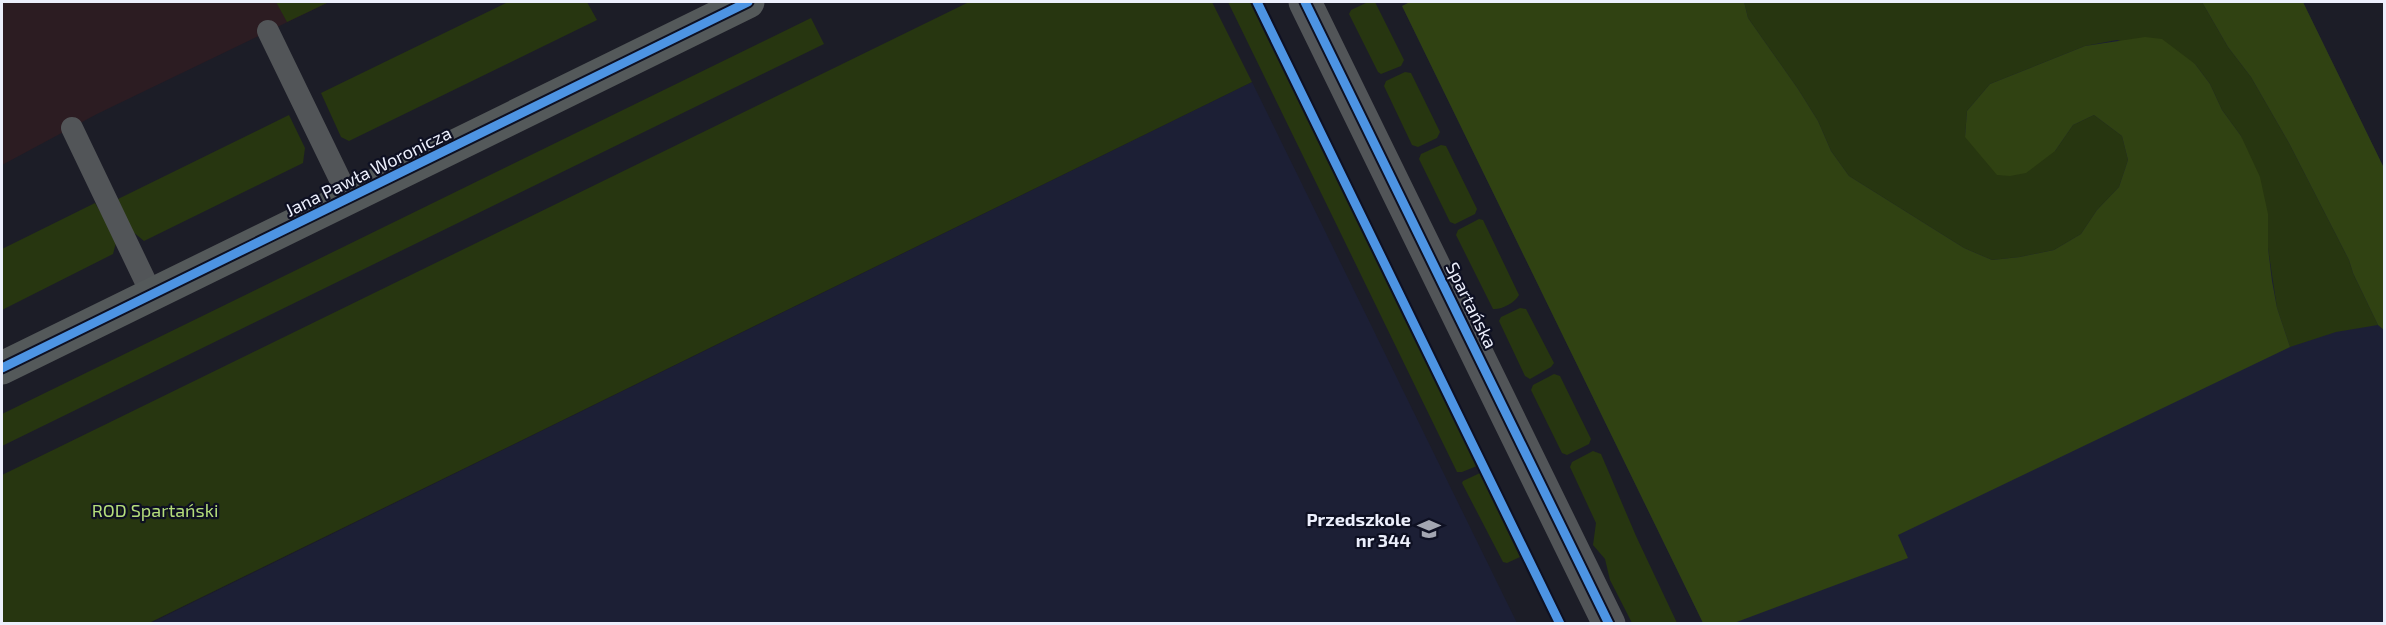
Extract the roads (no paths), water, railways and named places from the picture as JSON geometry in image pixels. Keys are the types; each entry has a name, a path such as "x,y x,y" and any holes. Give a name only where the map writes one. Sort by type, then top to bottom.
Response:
{"street":[{"name":"Jana Pawła Woronicza","path":"2,368 748,2"},
{"name":"Spartańska","path":"1305,2 1609,624"}],"lane":[{"path":"268,31 349,198"},
{"path":"72,128 152,295"}],"place":[{"name":"Przedszkole nr 344","path":"1429,529"}],"park label":[{"name":"ROD Spartański","path":"155,510"}]}
